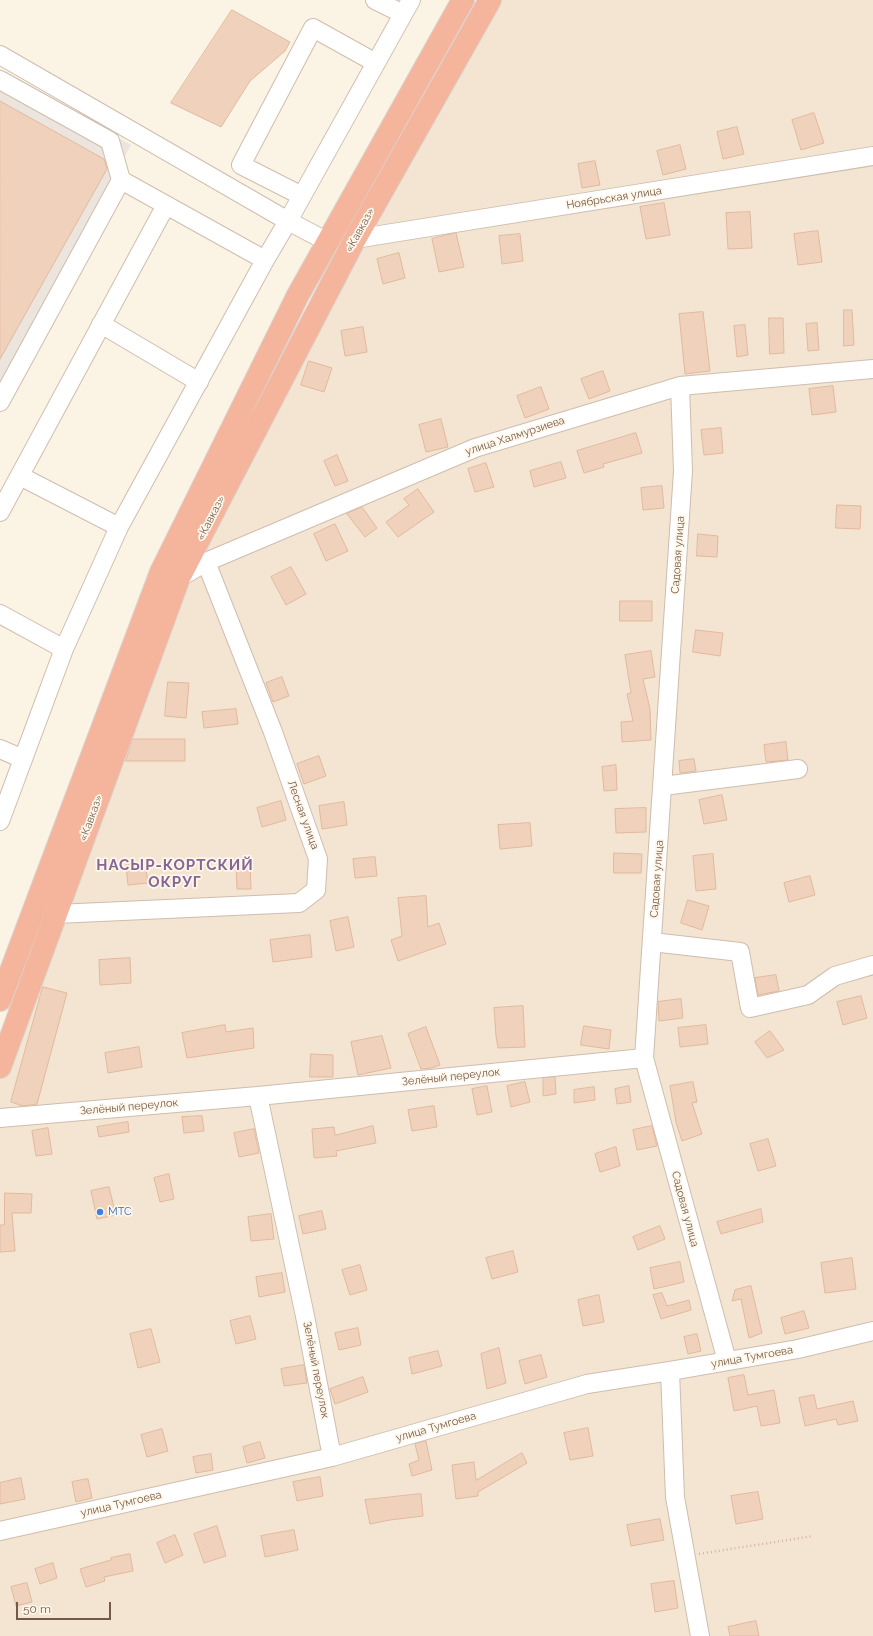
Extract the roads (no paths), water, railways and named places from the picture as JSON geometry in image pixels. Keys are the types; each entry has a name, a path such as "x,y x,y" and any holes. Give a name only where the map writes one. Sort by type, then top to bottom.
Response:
{"highway":[{"name":"«Кавказ»","path":"0,1000 161,572 298,295 463,0"},
{"name":"«Кавказ»","path":"0,1067 179,578 355,239 490,0"}],"street":[{"path":"0,821 64,649 119,528 265,260 407,7 376,0"},
{"path":"302,196 241,164 313,28 376,63"},
{"path":"0,56 288,221 328,242"},
{"path":"0,80 110,141 121,180 0,402"},
{"name":"Ноябрьская улица","path":"355,239 873,156"},
{"path":"121,180 265,260"},
{"path":"0,512 166,205"},
{"path":"101,324 199,382"},
{"name":"улица Халмурзиева","path":"179,578 206,562 475,448 680,386 873,369"},
{"name":"Садовая улица","path":"680,386 683,470 644,1058 727,1361"},
{"path":"20,476 119,528"},
{"name":"Лесная улица","path":"56,914 298,903 316,890 318,859 273,732 206,562"},
{"path":"0,614 64,649"},
{"path":"0,749 23,759"},
{"path":"663,786 798,769"},
{"path":"652,942 740,952 750,1008 808,995 835,976 873,965"},
{"name":"Зелёный переулок","path":"0,1119 258,1096 644,1058"},
{"name":"Зелёный переулок","path":"258,1096 305,1316 332,1457"},
{"name":"улица Тумгоева","path":"0,1531 332,1457 587,1384 798,1349 873,1331"},
{"path":"670,1371 675,1497 700,1636"}],"place":[{"name":"МТС","path":"100,1212"}],"district":[{"name":"НАСЫР-КОРТСКИЙ ОКРУГ","path":"175,874"}]}
